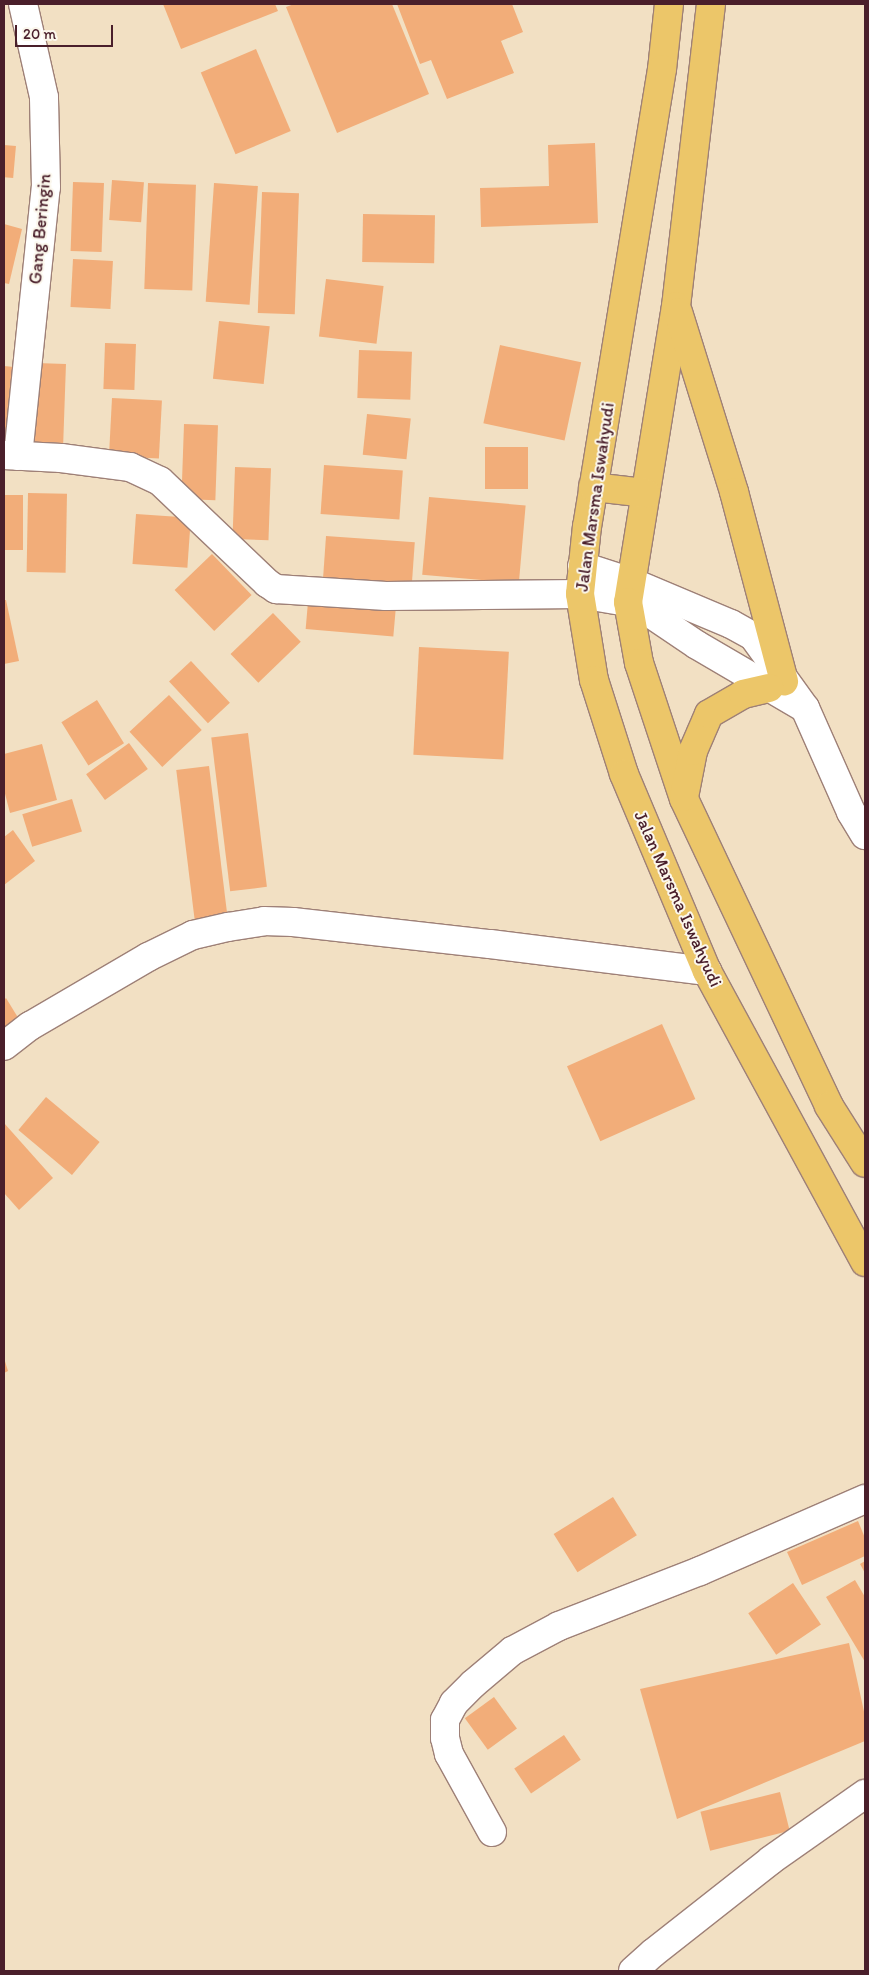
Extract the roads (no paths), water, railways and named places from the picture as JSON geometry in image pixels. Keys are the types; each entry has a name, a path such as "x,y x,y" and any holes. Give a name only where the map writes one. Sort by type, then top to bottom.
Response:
{"highway":[{"name":"Jalan Marsma Iswahyudi","path":"669,4 662,69 593,487 580,594 594,680 624,774 707,971 865,1262"},
{"path":"711,4 676,306 629,592 639,663 684,799 829,1106 865,1163"},
{"path":"676,306 734,492 776,685 743,694 709,714 693,751 684,799"},
{"path":"593,487 646,493"}],"street":[{"name":"Gang Beringin","path":"11,456 46,187 44,97 22,4"},
{"path":"11,456 130,467 160,481 267,583 276,589 386,596 629,592 648,612 776,685 805,708 851,812 865,835"},
{"path":"582,566 629,592 731,624 753,636 776,685"},
{"path":"4,1046 38,1021 148,957 193,935 264,921 293,922 480,943 707,971"},
{"path":"492,1832 449,1754 445,1738 445,1720 454,1703 472,1684 512,1651 560,1626 700,1571 865,1499"},
{"path":"633,1971 652,1953 771,1860 865,1794"}]}
